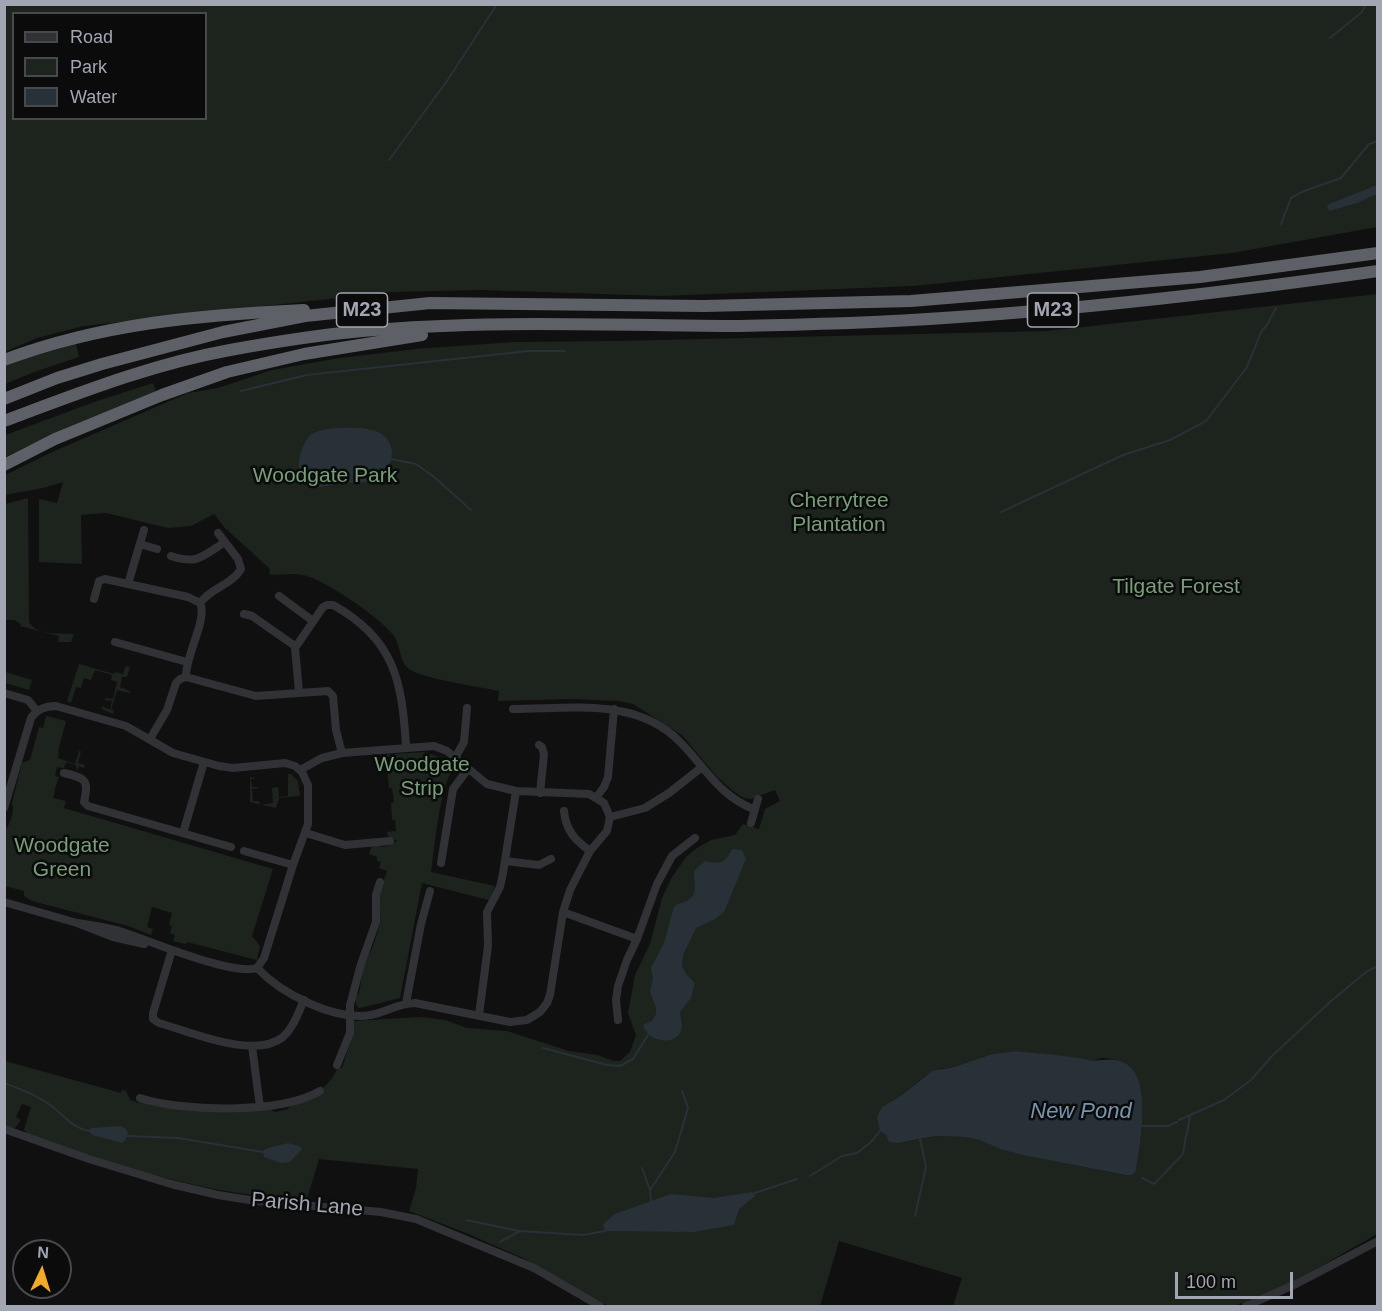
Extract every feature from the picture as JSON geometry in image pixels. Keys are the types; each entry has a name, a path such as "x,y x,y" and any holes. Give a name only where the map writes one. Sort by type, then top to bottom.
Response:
{"highway":[{"name":"M23","path":"4,360 88,333 148,323 243,313 430,303 704,306 911,302 1200,277 1377,253"},
{"name":"M23","path":"4,421 96,385 226,350 363,331 495,325 726,326 1009,314 1206,295 1377,271"},
{"name":"M23","path":"4,399 102,363 222,332 305,316 430,303"},
{"name":"M23","path":"4,465 64,435 162,395 240,368 366,343 495,325"}],"street":[{"path":"128,584 144,530"},
{"path":"200,603 209,593 240,572 240,563 218,533"},
{"path":"171,556 183,560 197,560 225,542"},
{"path":"140,544 157,549"},
{"path":"94,599 99,581 105,579 188,597 200,603 202,616 187,662 186,677"},
{"path":"279,596 313,621"},
{"path":"299,692 295,646 325,606 331,605 365,628 381,644 401,691 406,746"},
{"path":"244,614 252,616 295,646"},
{"path":"115,642 187,662"},
{"path":"150,739 167,710 176,683 186,677 256,696 325,690 332,695 336,730 342,753"},
{"path":"4,693 28,700 37,711"},
{"path":"4,808 9,777 29,723 37,711 45,707 56,706 126,726 173,753 204,762 233,768 285,763 300,770 306,780 309,819 264,958 258,968 249,970 234,968 156,945 109,928 77,923 4,902"},
{"path":"455,758 464,742 467,708"},
{"path":"513,709 614,709 642,716 668,730 727,795 754,810"},
{"path":"596,798 608,777 614,709"},
{"path":"539,745 544,754 540,793"},
{"path":"258,968 277,986 304,1000 349,1014 371,1014 406,1003 426,1004 519,1022 534,1017 543,1010 550,995 563,909 572,884 591,851 607,831 610,817 604,803 582,794 516,791 488,784 447,751 434,746 406,746 342,753 322,758 300,770"},
{"path":"183,833 204,762"},
{"path":"610,817 645,808 669,793 702,767"},
{"path":"441,863 453,789 468,769"},
{"path":"64,773 81,778 86,783 85,805 231,847"},
{"path":"479,1015 488,946 487,912 500,886 506,861 516,791"},
{"path":"751,823 758,800"},
{"path":"564,811 566,825 571,835 591,851"},
{"path":"306,833 345,844 390,841"},
{"path":"618,1020 616,1000 618,986 629,955 638,939 657,884 672,856 695,838"},
{"path":"244,851 293,865"},
{"path":"506,861 539,865 551,859"},
{"path":"337,1065 349,1036 349,1014 361,964 376,922 376,895 381,882"},
{"path":"406,1003 421,924 430,891"},
{"path":"563,909 638,939"},
{"path":"172,950 153,1013 155,1022 237,1046 252,1046 280,1038 291,1028 304,1000"},
{"path":"252,1046 260,1107"},
{"path":"141,1098 164,1104 232,1109 297,1101 320,1091"},
{"name":"Parish Lane","path":"4,1129 89,1159 171,1184 218,1195 256,1201 364,1210 416,1219 534,1268 600,1306"},
{"path":"1246,1306 1296,1284 1377,1241"}],"green space":[{"path":"5,5 1377,5 1377,227 1232,253 914,286 662,296 481,290 392,292 84,326 37,338 5,352"},
{"name":"Tilgate Forest","path":"1377,294 1377,1234 1293,1282 1235,1306 953,1306 962,1278 839,1241 820,1306 608,1306 523,1258 409,1211 416,1188 418,1169 319,1159 307,1199 271,1197 165,1178 27,1134 24,1129 31,1107 22,1104 16,1117 21,1120 14,1129 5,1126 5,1061 121,1093 122,1090 126,1091 130,1100 139,1103 140,1101 270,1109 275,1112 288,1109 290,1105 324,1087 338,1067 342,1068 353,1034 353,1021 421,1017 445,1020 467,1028 507,1031 569,1051 620,1061 630,1052 636,1035 628,1013 635,975 650,944 662,898 672,877 686,857 711,840 735,835 743,824 759,829 765,809 780,801 775,790 751,799 744,798 733,791 717,777 682,735 633,704 571,699 498,701 499,691 416,673 406,666 394,636 377,619 338,591 312,578 299,574 270,575 269,568 225,528 214,514 191,526 168,528 106,513 81,515 82,564 39,562 39,499 57,503 63,482 5,495 5,475 188,393 218,388 272,370 339,358 416,349 514,342 1047,331","holes":["1016,1051 1092,1060 1107,1058 1127,1064 1135,1072 1142,1098 1142,1130 1136,1171 1125,1175 1069,1164 1000,1149 965,1137 936,1136 889,1142 882,1107 902,1095 925,1076 940,1069 954,1067 992,1054"]},
{"path":"76,344 79,357 5,384 5,364"},
{"path":"153,383 156,391 61,430 5,457 5,435"},
{"path":"28,498 29,622 42,632 20,626 21,624 14,620 5,620 5,504"},
{"path":"44,632 74,634 71,642 58,642 59,636"},
{"path":"79,664 114,674 115,672 123,674 126,666 130,667 127,677 122,677 120,687 130,693 117,690 111,710 114,711 113,714 102,709 102,706 110,710 112,701 104,700 113,699 117,682 111,680 112,675 95,670 91,680 84,678 81,688 76,687 71,703 67,701"},
{"path":"5,672 32,680 29,690 5,683"},
{"name":"Woodgate Green","path":"46,716 66,721 58,758 75,764 79,751 81,751 78,763 85,765 84,768 79,766 77,771 76,765 66,762 64,768 57,767 55,776 59,777 53,798 66,801 64,808 273,869 252,936 260,946 257,960 187,942 186,944 173,941 175,935 170,933 172,926 169,925 172,913 152,907 147,927 153,929 151,935 128,926 32,901 24,896 24,891 5,886 5,830 12,817 12,803 22,763 30,760 39,727 43,728"},
{"name":"Woodgate Strip","path":"423,752 440,758 453,769 448,778 441,804 431,872 495,886 489,900 422,883 400,998 360,1008 357,1007 355,998 359,993 365,960 372,948 379,926 381,892 387,871 379,868 381,862 377,861 377,857 369,854 372,846 378,844 381,847 388,846 397,841 388,836 387,832 396,831 395,820 392,820 391,803 394,802 392,788 389,788 387,767 391,766 390,757 381,757 381,755"},
{"path":"288,774 298,781 300,796 279,798 276,808 262,805 273,803 272,788 278,787 279,797 288,796"},
{"path":"250,777 257,778 251,779 252,787 258,787 252,789 253,801 259,801 260,804 250,802"}],"water":[{"path":"1377,185 1377,194 1357,203 1329,211 1327,205"},
{"path":"335,428 361,428 385,436 390,443 392,454 388,468 383,475 372,481 320,487 309,486 303,482 300,476 299,460 308,438 312,434"},
{"path":"732,849 742,850 746,859 724,912 696,928 683,955 682,966 695,983 691,998 680,1012 682,1026 680,1033 676,1038 670,1040 657,1039 646,1031 643,1025 652,1021 656,1014 650,992 653,978 651,968 664,943 674,907 687,901 693,895 695,891 694,871 705,861 722,862"},
{"name":"New Pond","path":"1016,1051 1093,1060 1116,1060 1125,1063 1134,1071 1142,1097 1142,1130 1136,1171 1132,1175 1023,1155 965,1137 936,1136 897,1143 889,1142 886,1135 880,1131 877,1117 882,1107 902,1095 932,1071 954,1067 992,1054"},
{"path":"120,1126 128,1133 122,1143 92,1135 89,1131 91,1128"},
{"path":"288,1143 302,1149 290,1162 281,1163 264,1157 265,1149"},
{"path":"752,1192 755,1196 739,1209 734,1225 694,1232 605,1231 603,1224 615,1214 671,1194 714,1198"}],"waterway":[{"path":"389,160 447,81 497,4"},
{"path":"1330,38 1362,12 1366,4"},
{"path":"1281,224 1291,198 1341,178 1369,144 1378,141"},
{"path":"1001,512 1123,455 1170,440 1206,421 1247,367 1261,332 1276,308"},
{"path":"241,391 307,375 528,351 565,351"},
{"path":"391,459 416,464 471,510"},
{"path":"1179,1120 1224,1100 1251,1080 1272,1056 1330,1002 1366,972 1378,966"},
{"path":"543,1048 607,1065 620,1066 633,1059 648,1035"},
{"path":"4,1083 42,1099 74,1125 89,1131"},
{"path":"651,1203 650,1190 675,1152 688,1108 682,1091"},
{"path":"1187,1134 1190,1115"},
{"path":"1142,1126 1168,1126 1177,1122"},
{"path":"810,1176 842,1156 857,1153 880,1131"},
{"path":"1142,1178 1154,1184 1183,1154 1186,1135"},
{"path":"128,1136 178,1138 263,1152"},
{"path":"915,1216 926,1167 920,1139"},
{"path":"642,1168 650,1190"},
{"path":"752,1194 797,1179"},
{"path":"466,1220 519,1231"},
{"path":"500,1242 520,1231 583,1235 605,1231"}],"park label":[{"name":"Woodgate Park","path":"325,476"},
{"name":"Cherrytree Plantation","path":"839,513"}]}
